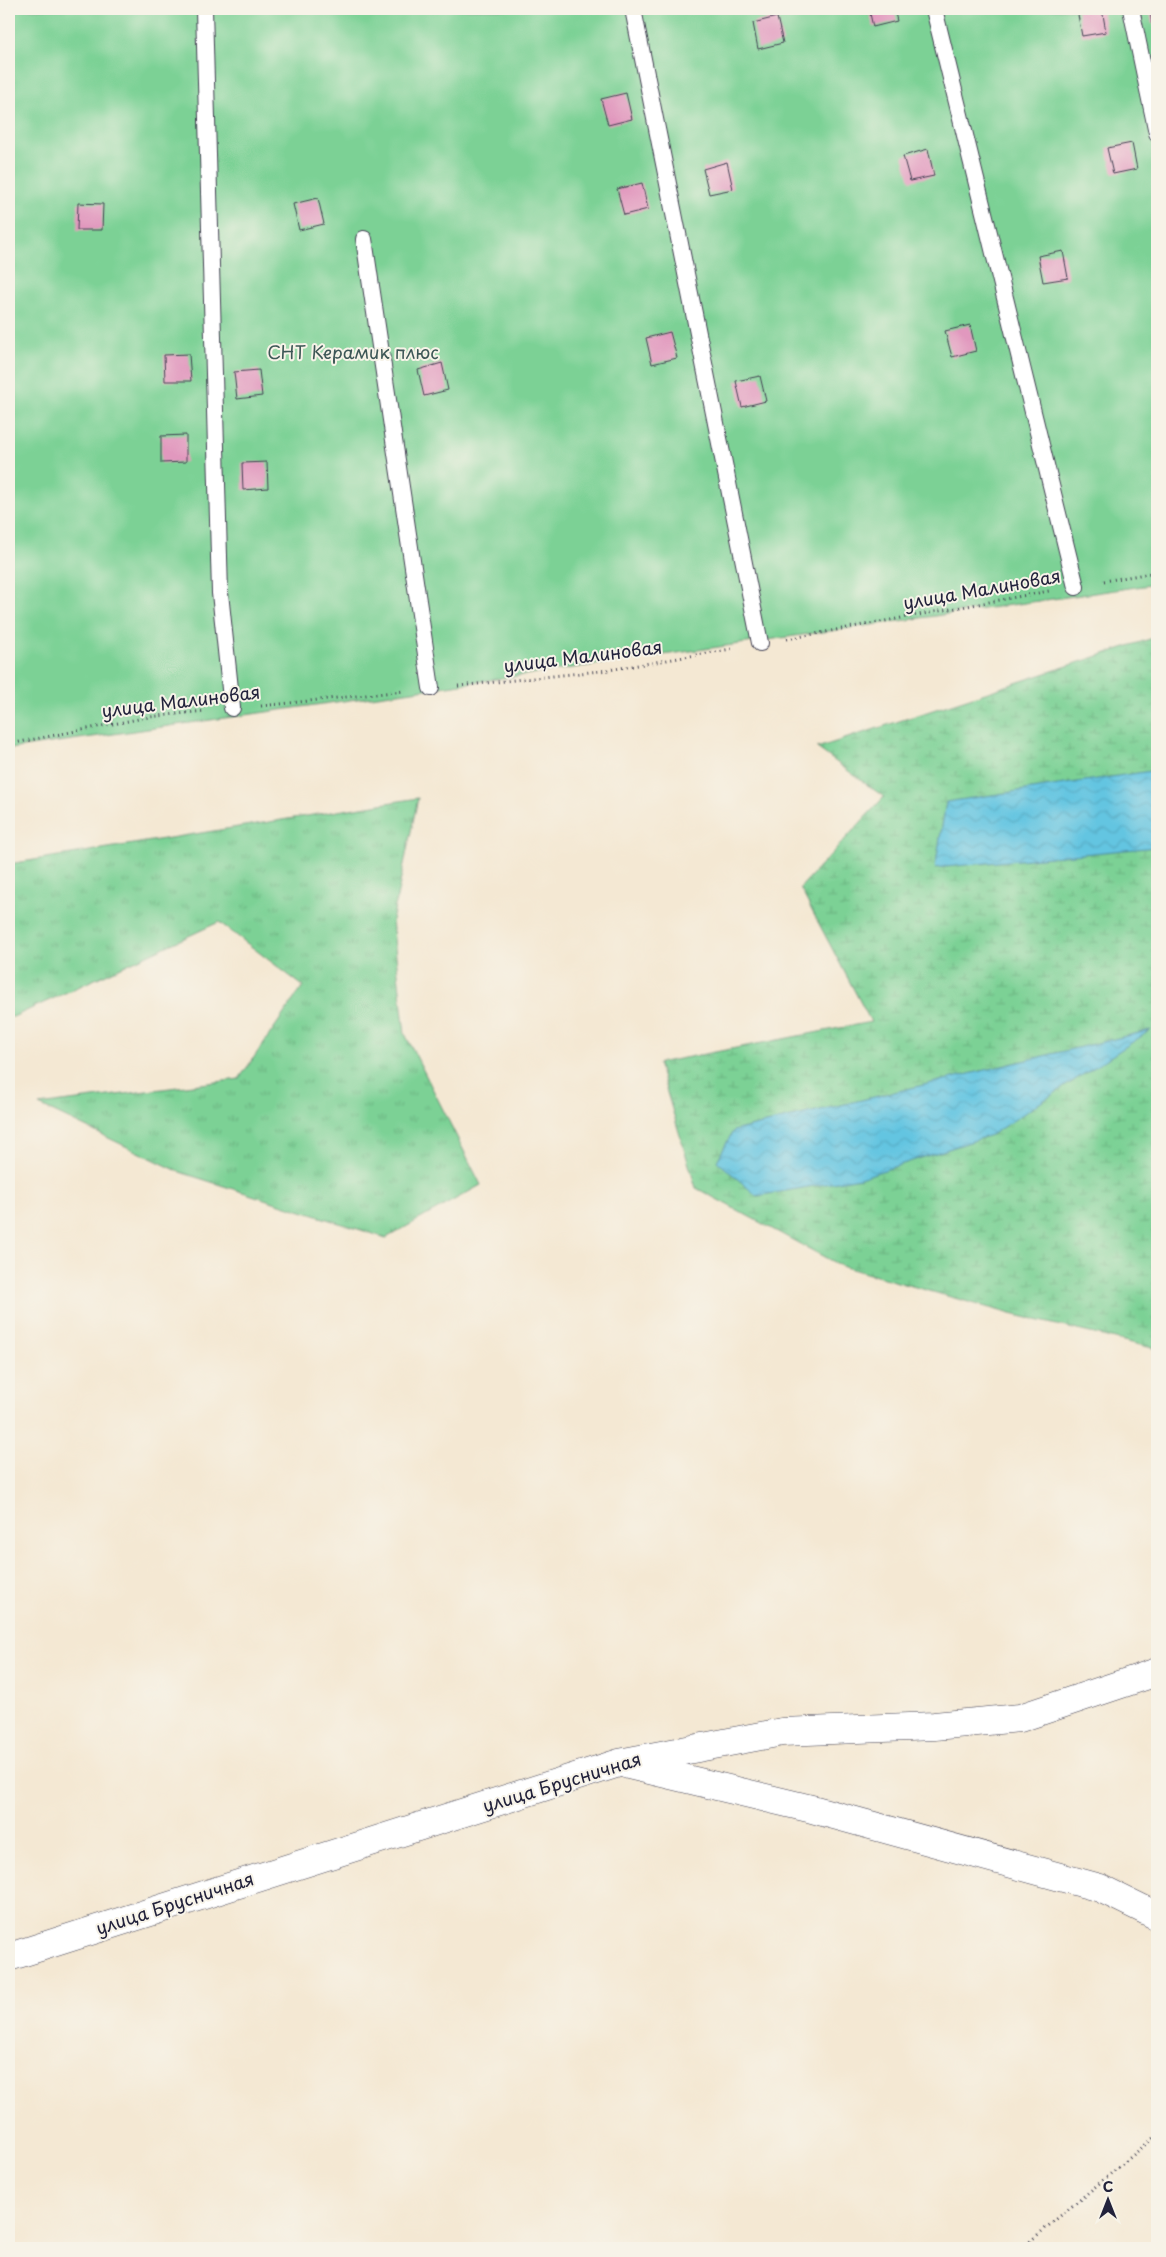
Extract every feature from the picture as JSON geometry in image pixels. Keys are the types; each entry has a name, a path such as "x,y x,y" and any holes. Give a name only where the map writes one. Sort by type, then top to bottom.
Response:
{"street":[{"name":"улица Брусничная","path":"9,1957 619,1763 782,1732 934,1726 1020,1718 1157,1672"},
{"path":"619,1763 812,1809 1100,1888 1157,1916"}],"lane":[{"path":"204,9 220,593 232,708"},
{"path":"633,9 760,643"},
{"path":"934,9 1076,586"},
{"path":"1131,9 1157,133"},
{"path":"364,240 431,688"}],"path":[{"name":"улица Малиновая","path":"9,744 149,717 609,670 1157,572"},
{"path":"1022,2248 1157,2135"}],"green space":[{"name":"СНТ Керамик плюс","path":"9,9 1157,9 1157,584 9,749"},
{"path":"1157,638 1157,1349 1011,1314 841,1266 696,1188 658,1063 871,1022 800,888 884,797 817,748"},
{"path":"418,798 392,921 405,1034 481,1185 386,1238 180,1172 39,1105 239,1079 303,986 219,922 13,1017 9,1017 9,864"}],"water":[{"path":"1157,770 1157,847 935,868 946,802"},
{"path":"1151,1030 991,1135 860,1178 757,1196 717,1161 733,1131"}],"building":[{"path":"869,9 894,9 897,21 873,27"},
{"path":"1102,9 1106,32 1082,36 1077,10"},
{"path":"1150,9 1157,9 1157,23 1152,24"},
{"path":"777,17 783,43 758,49 753,23"},
{"path":"626,93 632,119 608,125 601,99"},
{"path":"1132,143 1137,169 1113,174 1107,148"},
{"path":"928,149 934,176 910,181 903,156"},
{"path":"727,162 733,189 709,194 703,169"},
{"path":"642,183 648,209 624,215 617,189"},
{"path":"318,198 324,224 299,230 293,204"},
{"path":"78,203 103,204 102,230 77,230"},
{"path":"1063,251 1068,278 1043,282 1038,256"},
{"path":"970,325 976,351 952,357 945,331"},
{"path":"670,332 677,358 652,364 646,338"},
{"path":"189,354 191,381 165,381 164,355"},
{"path":"442,363 448,390 424,396 418,370"},
{"path":"259,370 262,396 237,399 234,372"},
{"path":"760,376 766,401 742,407 736,381"},
{"path":"186,435 186,462 161,463 161,436"},
{"path":"267,462 268,488 243,490 242,463"}]}
